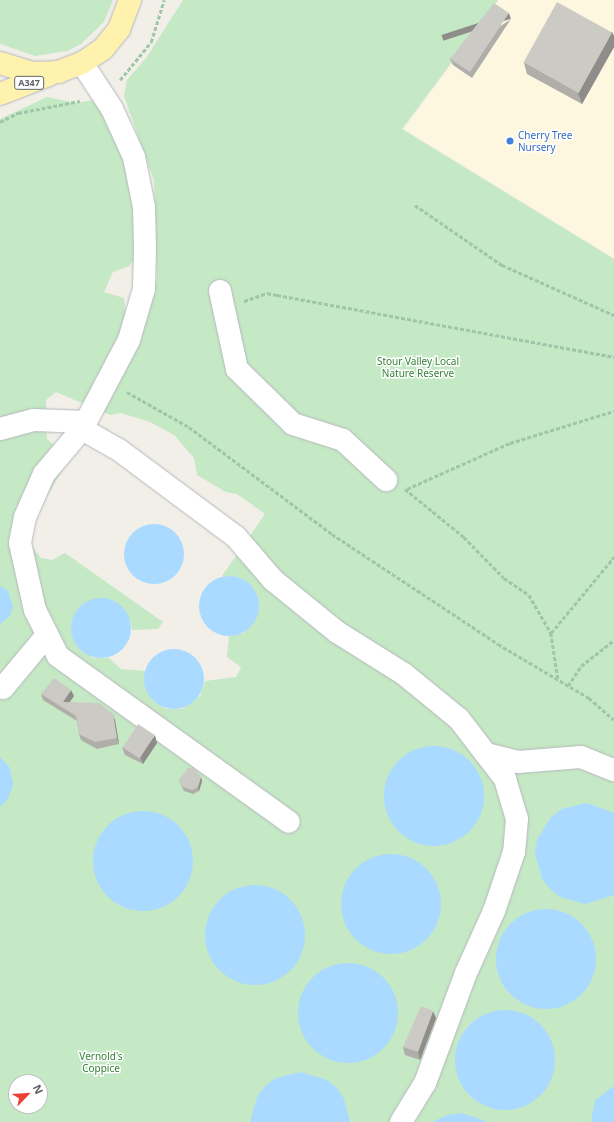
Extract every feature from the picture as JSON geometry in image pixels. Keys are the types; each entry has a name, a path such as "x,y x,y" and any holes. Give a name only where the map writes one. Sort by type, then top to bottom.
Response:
{"main road":[{"path":"0,63 33,73 58,72 82,63 103,49 119,29 130,0"},
{"name":"A347","path":"0,94 58,72"}],"lane":[{"path":"82,63 112,109 134,157 144,207 144,289 129,340 84,426 44,474 24,523 20,543 26,575 36,610 58,656 88,680 162,728 289,822"},
{"path":"221,300 237,369 293,424 343,440 386,480"},
{"path":"0,429 34,420 84,426 119,450 236,537 273,580 337,632 404,674 459,719 505,779 517,819 514,852 500,896 425,1083 401,1122"},
{"path":"3,688 47,635"},
{"path":"486,754 518,762 581,757 614,770"},
{"path":"510,796 520,773 534,760"}],"path":[{"path":"415,205 502,265 614,315"},
{"path":"221,300 267,293 614,357"},
{"path":"121,389 189,427 332,534 568,686 614,720"},
{"path":"558,680 551,633 529,595 504,578 464,537 407,490 510,444 614,411"},
{"path":"551,633 614,557"},
{"path":"568,686 581,666 614,640"}],"shaded area":[{"name":"Cherry Tree Nursery","path":"499,0 614,0 614,258 404,129"}],"green space":[{"path":"0,0 113,0 104,22 81,44 67,51 35,56 0,44"},
{"path":"183,0 498,0 402,129 614,259 614,1122 0,1122 0,119 47,97 76,103 100,99 131,174 135,259 129,266 113,272 104,292 124,298 128,339 148,313 157,279 154,181 124,96 127,80 146,58","holes":["56,392 110,415 121,413 150,422 174,435 194,458 197,475 226,492 237,494 265,514 222,576 238,577 254,622 243,633 229,636 227,657 241,667 236,677 205,681 200,696 182,709 166,709 153,701 145,687 145,671 121,669 109,658 93,658 80,650 131,622 132,630 158,629 163,622 65,553 52,560 41,558 28,541 35,516 70,458 47,439 46,400"]}],"water":[{"path":"148,524 160,524 171,529 179,537 184,548 182,566 171,579 160,584 148,584 137,579 129,571 124,560 124,548 129,537 137,529"},
{"path":"223,576 235,576 246,581 254,589 259,600 257,618 246,631 235,636 223,636 212,631 204,623 199,612 199,600 204,589 212,581"},
{"path":"0,586 8,591 13,606 10,616 0,624"},
{"path":"95,598 107,598 118,603 126,611 131,622 129,640 118,653 107,658 95,658 84,653 76,645 71,634 71,622 76,611 84,603"},
{"path":"168,649 180,649 191,654 199,662 204,673 202,691 191,704 180,709 168,709 157,704 149,696 144,685 144,673 149,662 157,654"},
{"path":"434,746 444,747 462,754 476,768 483,786 483,806 476,824 462,838 444,845 434,846 424,845 406,838 392,824 385,806 384,796 385,786 392,768 406,754 424,747"},
{"path":"0,757 10,768 13,784 8,799 0,807"},
{"path":"587,803 614,813 614,895 585,904 560,897 550,889 542,879 535,853 537,840 551,817 562,809"},
{"path":"143,811 153,812 171,819 185,833 192,851 192,871 185,889 171,903 153,910 143,911 133,910 115,903 101,889 94,871 93,861 94,851 101,833 115,819 133,812"},
{"path":"391,854 401,855 419,862 433,876 440,894 440,914 433,932 419,946 401,953 391,954 381,953 363,946 349,932 342,914 341,904 342,894 349,876 363,862 381,855"},
{"path":"255,885 265,886 283,893 297,907 304,925 304,945 297,963 283,977 265,984 255,985 245,984 227,977 213,963 206,945 205,935 206,925 213,907 227,893 245,886"},
{"path":"546,909 556,910 574,917 588,931 595,949 595,969 588,987 574,1001 556,1008 546,1009 536,1008 518,1001 504,987 497,969 496,959 497,949 504,931 518,917 536,910"},
{"path":"348,963 358,964 376,971 390,985 397,1003 397,1023 390,1041 376,1055 358,1062 348,1063 338,1062 320,1055 306,1041 299,1023 298,1013 299,1003 306,985 320,971 338,964"},
{"path":"505,1010 515,1011 533,1018 547,1032 554,1050 554,1070 547,1088 533,1102 515,1109 505,1110 495,1109 477,1102 463,1088 456,1070 455,1060 456,1050 463,1032 477,1018 495,1011"},
{"path":"301,1072 327,1080 337,1088 344,1099 350,1122 250,1122 257,1097 265,1086 276,1078"},
{"path":"614,1086 614,1122 591,1122 595,1100"},
{"path":"462,1113 488,1122 432,1122 448,1115"}],"building":[{"path":"557,2 612,33 579,93 524,62"},
{"path":"494,3 509,13 470,72 450,59"},
{"path":"54,678 71,690 63,702 99,703 113,714 117,738 95,742 79,734 76,716 41,694"},
{"path":"138,724 155,735 140,758 123,747"},
{"path":"188,768 194,768 201,777 198,787 192,790 183,787 179,780"},
{"path":"421,1006 433,1011 418,1052 403,1047"}],"place":[{"name":"Cherry Tree Nursery","path":"510,141"}],"park label":[{"name":"Stour Valley Local Nature Reserve","path":"418,366"},
{"name":"Vernold's Coppice","path":"101,1062"}]}
